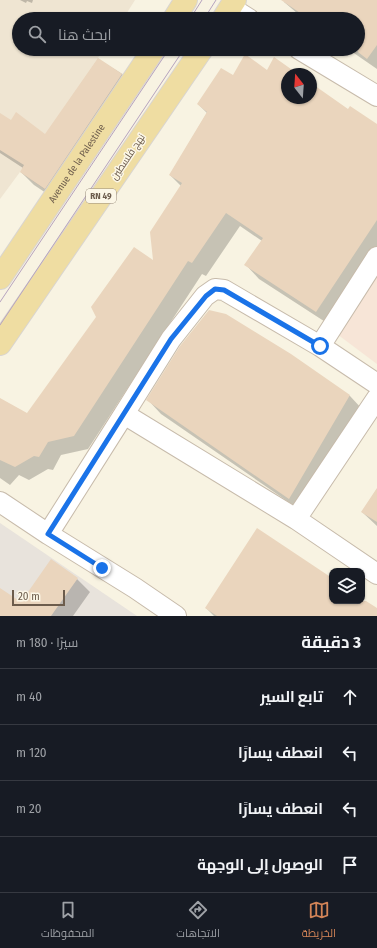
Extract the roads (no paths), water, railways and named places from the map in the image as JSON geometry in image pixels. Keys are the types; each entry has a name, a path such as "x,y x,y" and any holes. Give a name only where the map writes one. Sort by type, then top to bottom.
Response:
{"main road":[{"path":"178,12 186,0"},
{"name":"Avenue de la Palestine","path":"0,278 149,56"},
{"name":"نهج فلسطين","path":"0,344 197,56"}],"street":[{"path":"311,56 377,96"},
{"path":"320,346 377,257"},
{"path":"48,534 171,339 206,296 215,289 224,290 320,346 377,384"},
{"path":"296,519 377,398"},
{"path":"124,414 296,519 377,574"},
{"path":"0,502 135,588 176,616"}],"tram line":[{"path":"194,12 202,0"},
{"path":"208,12 216,0"},
{"path":"0,302 164,56"},
{"path":"0,325 179,56"}]}
